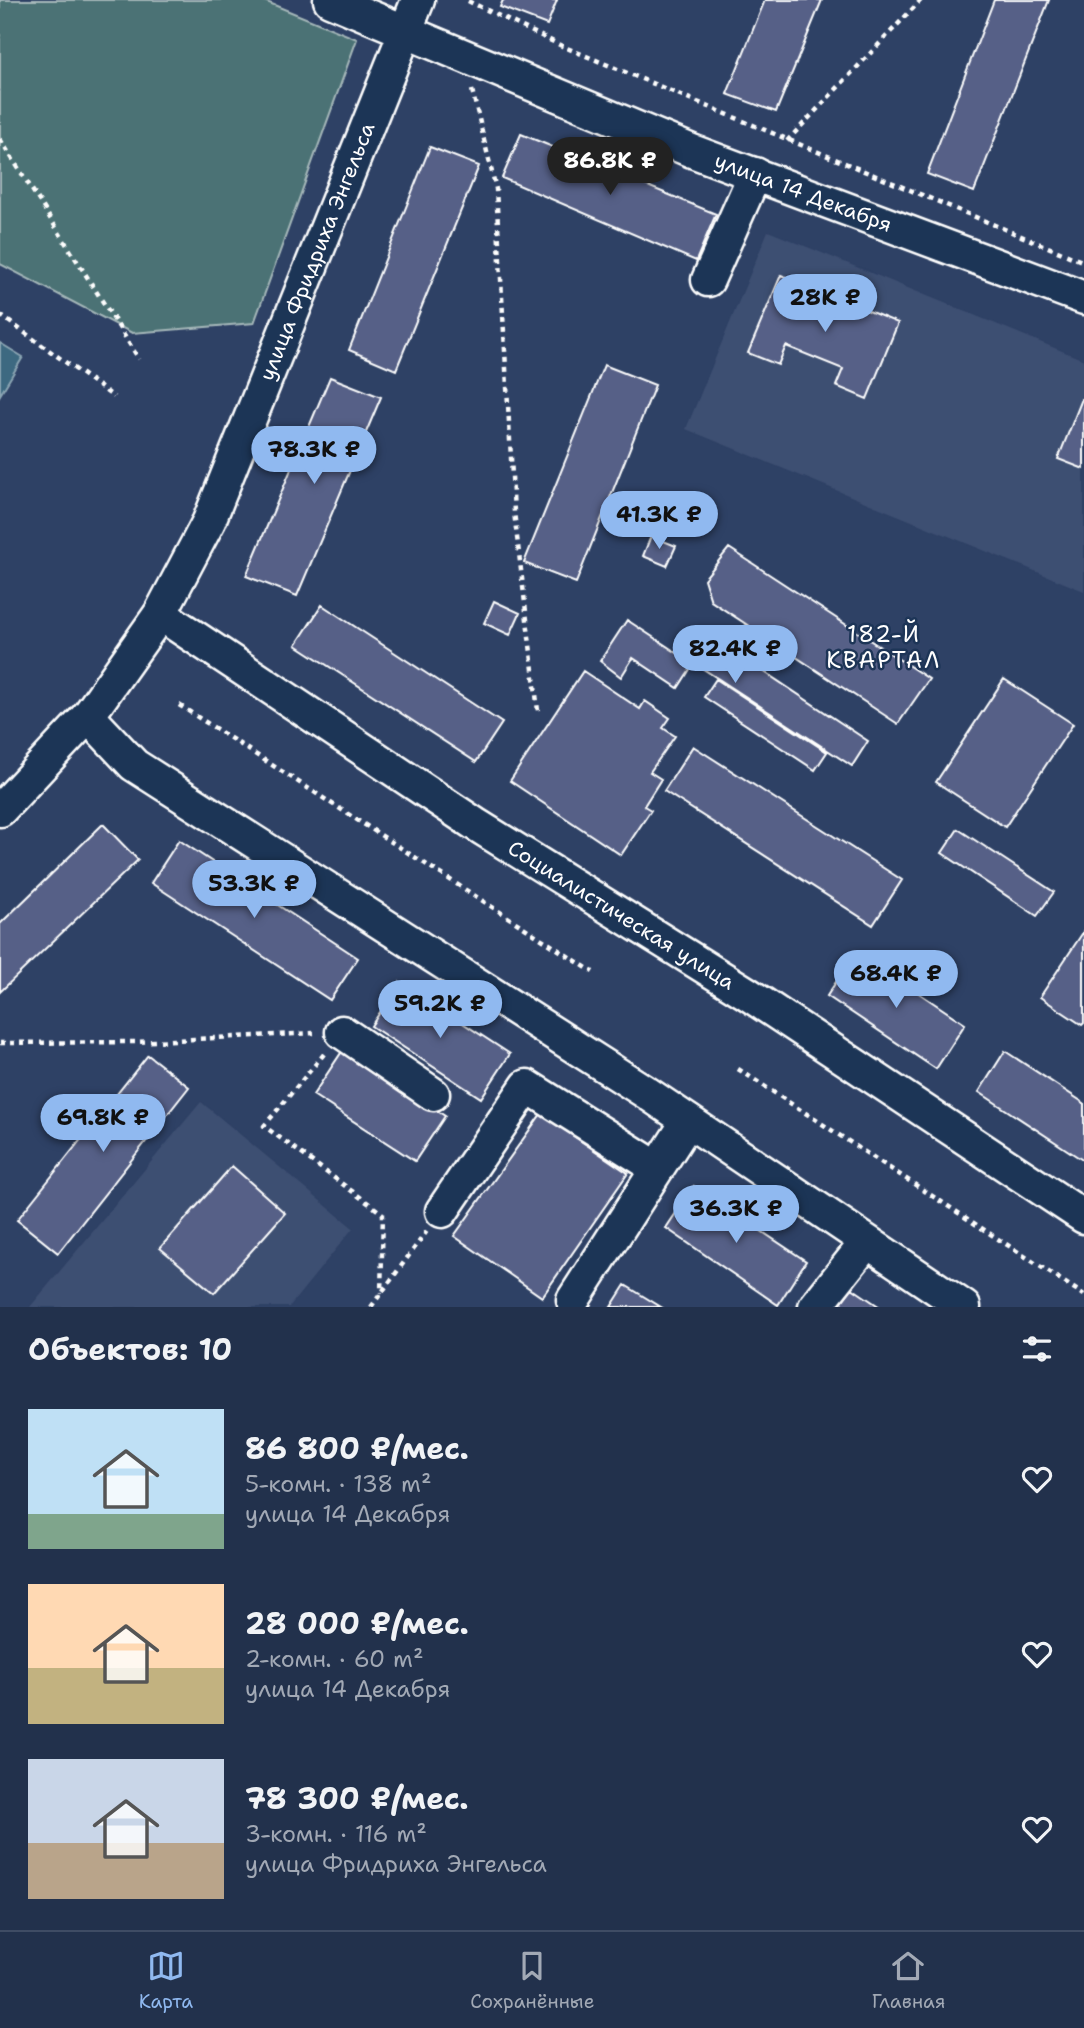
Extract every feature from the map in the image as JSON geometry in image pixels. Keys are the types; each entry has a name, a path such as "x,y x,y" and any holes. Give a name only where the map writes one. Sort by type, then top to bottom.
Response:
{"street":[{"name":"улица 14 Декабря","path":"330,0 569,101 1084,299"},
{"name":"улица Фридриха Энгельса","path":"0,810 88,716 160,614 209,521 418,0"},
{"path":"708,280 755,174"},
{"name":"Социалистическая улица","path":"160,614 475,824 748,994 1084,1217"},
{"path":"88,716 134,765 688,1121 964,1307"},
{"path":"342,1032 433,1094"},
{"path":"442,1211 527,1086 657,1168"},
{"path":"573,1300 688,1121"},
{"path":"815,1307 866,1243"}],"path":[{"path":"787,141 921,0"},
{"path":"468,1 562,46 787,141 984,218 1084,262"},
{"path":"472,89 496,189 514,512 538,711"},
{"path":"0,139 139,359"},
{"path":"0,315 114,397"},
{"path":"179,705 593,972"},
{"path":"0,1043 136,1042 342,1032"},
{"path":"342,1032 264,1126 383,1214 381,1293"},
{"path":"738,1069 1084,1295"},
{"path":"370,1307 442,1211"}],"shaded area":[{"path":"768,231 1084,360 1084,591 686,429"},
{"path":"0,343 23,357 0,395"},
{"path":"201,1102 353,1228 289,1307 30,1307"}],"green space":[{"path":"0,0 262,0 357,39 254,323 132,333 0,264"}],"building":[{"path":"503,0 557,0 547,25 500,7"},
{"path":"765,0 822,0 776,112 727,94"},
{"path":"994,0 1049,0 974,192 927,174"},
{"path":"521,134 716,214 696,261 502,178"},
{"path":"430,147 479,166 396,370 349,350"},
{"path":"781,275 898,323 867,399 836,386 843,369 786,346 778,365 748,353"},
{"path":"604,365 655,385 576,583 524,563"},
{"path":"330,377 381,397 297,596 246,576"},
{"path":"1082,399 1084,400 1084,469 1058,459"},
{"path":"651,536 676,546 667,566 643,556"},
{"path":"729,548 929,679 898,724 711,601 704,579"},
{"path":"494,601 520,613 510,635 484,623"},
{"path":"322,605 502,723 476,762 296,645"},
{"path":"627,620 688,660 706,633 868,741 852,766 694,663 678,688 633,658 621,677 600,661"},
{"path":"583,671 640,709 645,701 670,718 663,728 675,736 650,772 661,779 644,806 651,810 621,855 510,781"},
{"path":"716,679 827,752 815,770 704,697"},
{"path":"1004,679 1073,724 1005,827 936,782"},
{"path":"693,746 902,880 873,925 664,791"},
{"path":"103,824 138,860 0,992 0,924"},
{"path":"958,829 1054,892 1037,916 942,853"},
{"path":"179,840 358,958 330,1000 151,883"},
{"path":"1084,931 1084,1023 1082,1025 1040,997"},
{"path":"856,951 965,1024 936,1069 827,996"},
{"path":"400,982 510,1054 481,1098 371,1026"},
{"path":"343,1050 445,1116 415,1161 313,1095"},
{"path":"1005,1051 1084,1103 1084,1161 979,1092"},
{"path":"148,1055 189,1087 58,1253 17,1220"},
{"path":"541,1114 628,1173 542,1297 454,1236"},
{"path":"232,1166 285,1213 214,1293 160,1248"},
{"path":"694,1186 806,1261 778,1305 666,1228"},
{"path":"625,1285 661,1307 611,1307"},
{"path":"852,1288 880,1307 838,1307"}],"district":[{"name":"182-Й КВАРТАЛ","path":"884,647"}]}
